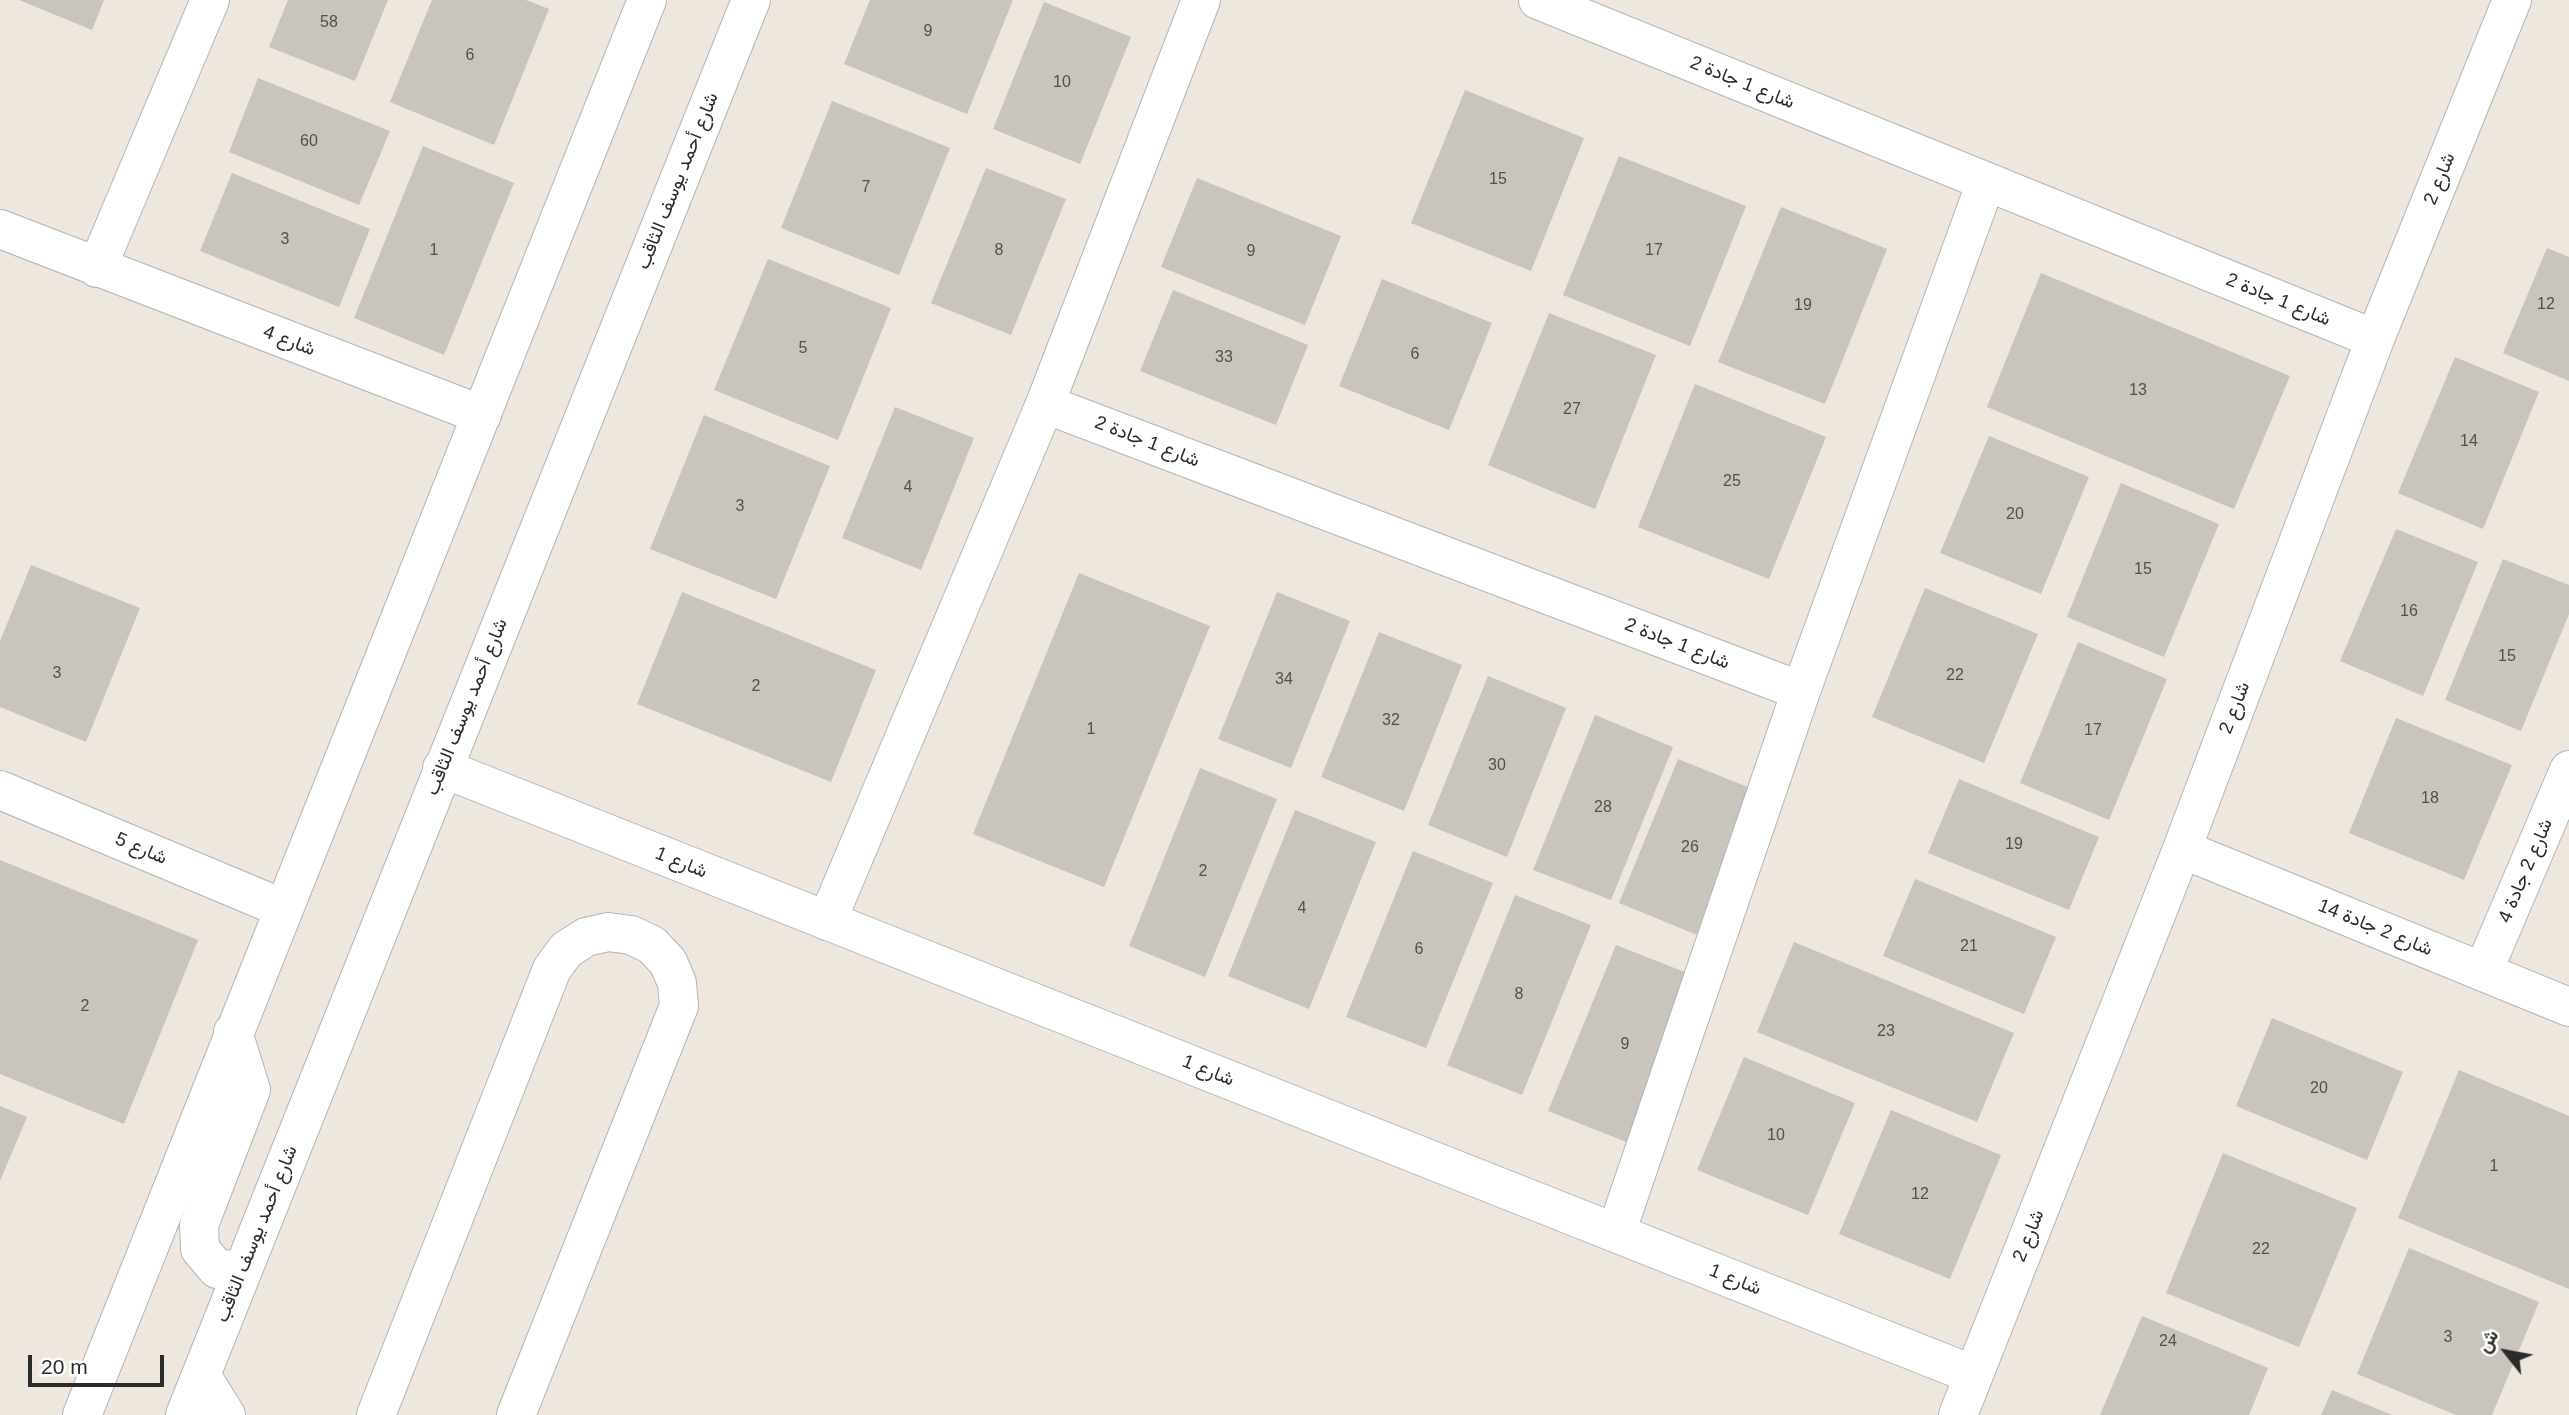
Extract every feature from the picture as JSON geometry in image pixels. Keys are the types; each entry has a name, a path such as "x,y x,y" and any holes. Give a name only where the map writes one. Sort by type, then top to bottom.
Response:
{"street":[{"path":"97,268 210,0"},
{"path":"82,1415 282,908 647,0"},
{"name":"شارع أحمد يوسف الثاقب","path":"185,1415 751,0"},
{"path":"827,921 1045,404 1201,0"},
{"name":"شارع 1 جادة 2","path":"1538,0 2375,340"},
{"name":"شارع 2","path":"1958,1415 2182,849 2375,340 2512,0"},
{"path":"1616,1233 1801,691 1986,182"},
{"name":"شارع 4","path":"0,229 482,415"},
{"name":"شارع 1 جادة 2","path":"1045,404 1801,691"},
{"name":"شارع 1","path":"442,768 1974,1375"},
{"name":"شارع 2 جادة 4","path":"2483,972 2569,770"},
{"name":"شارع 5","path":"0,790 282,908"},
{"name":"شارع 2 جادة 14","path":"2182,849 2569,1007"},
{"path":"376,1415 552,969 566,950 586,937 608,932 631,935 652,945 668,962 677,983 679,1006 516,1415"},
{"path":"233,1032 251,1090 199,1225 200,1249 217,1269 243,1270"},
{"path":"201,1375 226,1415"}],"building":[{"path":"19,0 104,0 92,30"},
{"path":"288,0 388,0 355,81 269,47"},
{"path":"432,0 526,0 549,9 494,145 390,102"},
{"path":"870,0 1013,0 967,114 844,64"},
{"path":"1044,2 1131,37 1080,164 993,129"},
{"path":"258,78 390,131 359,205 229,152"},
{"path":"1465,90 1584,138 1531,271 1411,223"},
{"path":"832,101 950,148 899,275 781,228"},
{"path":"423,146 514,183 444,355 354,318"},
{"path":"1619,156 1746,206 1690,346 1563,295"},
{"path":"986,168 1066,199 1011,335 931,303"},
{"path":"232,173 370,229 339,307 200,251"},
{"path":"1197,178 1341,236 1305,325 1161,267"},
{"path":"1781,207 1887,249 1825,404 1718,362"},
{"path":"2547,248 2569,257 2569,381 2503,353"},
{"path":"768,259 891,308 838,440 714,390"},
{"path":"2041,273 2290,376 2234,509 1987,407"},
{"path":"1382,279 1492,323 1449,430 1339,386"},
{"path":"1173,290 1308,345 1276,425 1140,371"},
{"path":"1549,313 1656,355 1595,509 1488,465"},
{"path":"2455,357 2539,392 2483,529 2398,493"},
{"path":"1695,384 1826,437 1769,579 1638,527"},
{"path":"895,407 974,438 921,570 842,538"},
{"path":"704,415 830,466 776,599 650,549"},
{"path":"1989,436 2089,477 2041,594 1940,553"},
{"path":"2121,483 2219,524 2164,657 2067,617"},
{"path":"2396,529 2478,562 2423,696 2340,661"},
{"path":"2503,559 2569,585 2569,614 2521,731 2445,700"},
{"path":"31,565 140,608 86,742 0,707 0,641"},
{"path":"1079,573 1210,626 1104,887 973,834"},
{"path":"1925,588 2038,634 1984,763 1872,717"},
{"path":"682,592 876,670 831,782 637,704"},
{"path":"1277,592 1350,621 1291,768 1218,739"},
{"path":"1379,632 1462,665 1404,811 1321,777"},
{"path":"2078,642 2167,679 2109,820 2020,783"},
{"path":"1488,676 1566,708 1507,857 1428,825"},
{"path":"1595,715 1673,747 1611,900 1533,870"},
{"path":"2396,718 2512,765 2464,880 2349,833"},
{"path":"1678,759 1760,792 1702,937 1619,903"},
{"path":"1200,768 1277,799 1205,977 1129,946"},
{"path":"1959,779 2099,837 2069,910 1928,853"},
{"path":"1295,810 1376,842 1309,1009 1228,976"},
{"path":"1413,851 1493,883 1426,1048 1346,1017"},
{"path":"0,860 198,940 124,1124 0,1074"},
{"path":"1915,879 2056,937 2024,1014 1883,956"},
{"path":"1515,895 1591,925 1522,1095 1447,1065"},
{"path":"1794,942 2014,1033 1977,1122 1757,1032"},
{"path":"1616,945 1700,978 1634,1145 1548,1111"},
{"path":"2272,1018 2403,1072 2367,1160 2236,1106"},
{"path":"1744,1057 1855,1103 1808,1215 1697,1170"},
{"path":"2459,1070 2569,1116 2569,1289 2398,1218"},
{"path":"0,1106 27,1117 0,1181"},
{"path":"1891,1110 2001,1155 1950,1279 1839,1234"},
{"path":"2223,1153 2357,1208 2299,1347 2166,1293"},
{"path":"2409,1248 2539,1302 2492,1415 2456,1415 2357,1374"},
{"path":"2142,1316 2268,1368 2249,1415 2100,1415"},
{"path":"2332,1390 2392,1415 2321,1415"}]}
